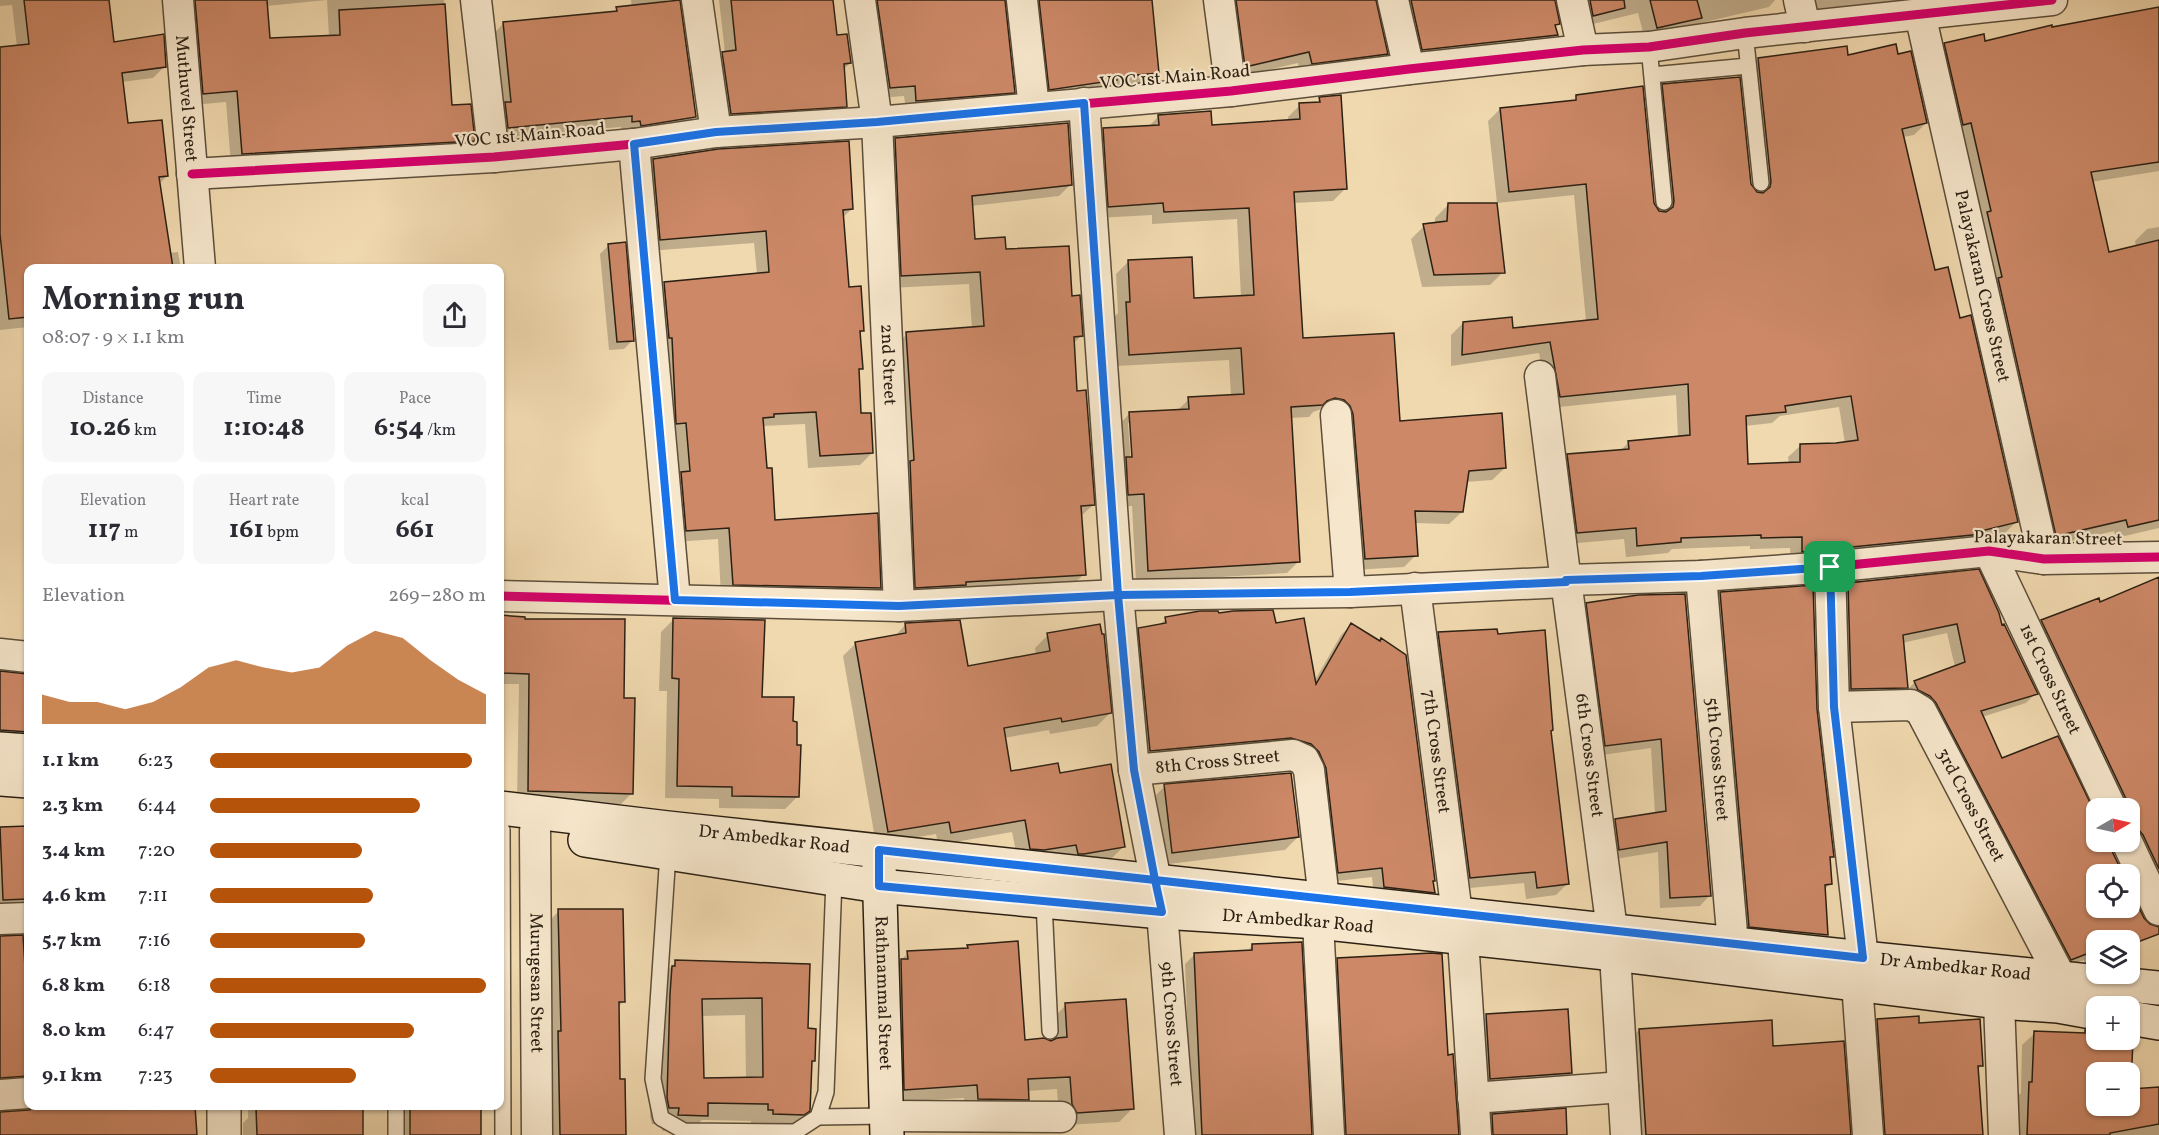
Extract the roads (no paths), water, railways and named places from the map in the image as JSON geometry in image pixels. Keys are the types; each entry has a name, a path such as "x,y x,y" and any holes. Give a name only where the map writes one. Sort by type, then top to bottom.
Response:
{"main road":[{"path":"0,749 24,751"},
{"path":"0,779 24,781"},
{"name":"Dr Ambedkar Road","path":"504,822 668,828 1155,880 1321,911 1860,970 2061,978 2159,988"},
{"name":"Dr Ambedkar Road","path":"504,823 535,831 668,854 879,886 1162,912 1321,911"},
{"name":"Rathnammal Street","path":"879,850 887,1125"},
{"name":"Dr Ambedkar Road","path":"1614,942 1733,944 1999,1002 2058,1006 2086,1011"},
{"path":"2140,1020 2159,1023"},
{"path":"224,1110 224,1135"}],"street":[{"name":"Muthuvel Street","path":"178,0 200,264"},
{"path":"476,0 494,157"},
{"path":"698,0 716,132"},
{"name":"2nd Street","path":"860,0 877,122 899,606"},
{"path":"1022,0 1034,108"},
{"path":"1219,0 1231,91"},
{"path":"1393,0 1409,69"},
{"path":"1572,0 1583,50"},
{"name":"VOC 1st Main Road","path":"192,174 494,157 634,144 716,132 877,122 1231,91 1583,50 1651,61 1802,13 1920,14 2052,0"},
{"name":"Palayakaran Cross Street","path":"1920,14 2044,559"},
{"name":"9th Cross Street","path":"1084,103 1118,595 1134,770 1162,912 1180,1135"},
{"path":"634,144 675,600"},
{"name":"6th Cross Street","path":"1540,376 1614,942 1626,1135"},
{"path":"1336,415 1350,592"},
{"name":"Palayakaran Street","path":"504,596 899,606 1118,595 1350,592 1701,576 1830,567 1989,551 2044,559 2159,557"},
{"name":"1st Cross Street","path":"1989,551 2106,798"},
{"path":"1830,567 1834,707 1860,970 1868,1135"},
{"name":"5th Cross Street","path":"1701,576 1733,944"},
{"name":"7th Cross Street","path":"1415,588 1460,926 1476,1135"},
{"path":"0,654 24,657"},
{"name":"3rd Cross Street","path":"1834,707 1911,705 1921,711 2061,978"},
{"name":"8th Cross Street","path":"1134,770 1293,755 1304,760 1309,770 1321,911 1329,1135"},
{"name":"Murugesan Street","path":"535,831 537,1135"},
{"path":"2132,852 2159,910"},
{"path":"0,920 24,918"},
{"path":"1999,1002 2004,1135"},
{"path":"1473,1098 1623,1088"},
{"path":"0,1095 24,1094"},
{"path":"887,1125 1027,1126 1061,1117"}],"lane":[{"path":"1745,33 1761,183"},
{"path":"1664,202 1651,61 1748,66"},
{"path":"668,854 653,1079 661,1118 684,1131 795,1132 818,1117 826,1092 834,879"},
{"path":"1044,902 1050,1031"},
{"path":"396,1110 396,1135"},
{"path":"503,1110 503,1135"},
{"path":"818,1117 887,1125"}]}
